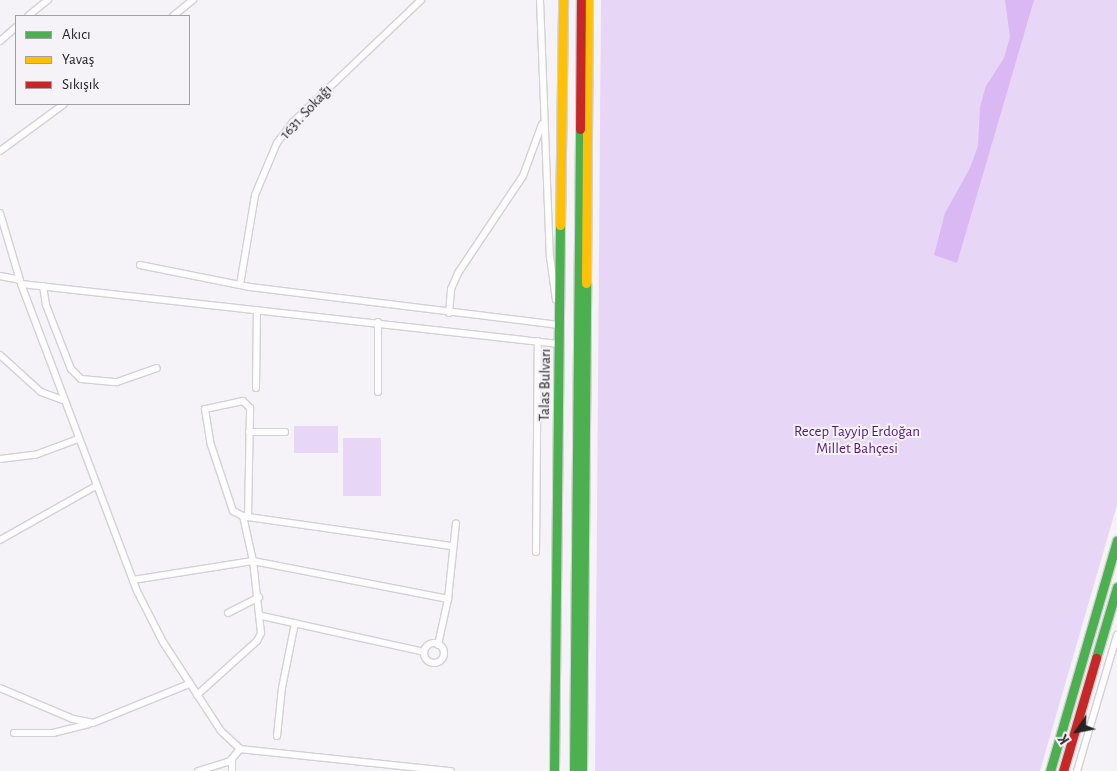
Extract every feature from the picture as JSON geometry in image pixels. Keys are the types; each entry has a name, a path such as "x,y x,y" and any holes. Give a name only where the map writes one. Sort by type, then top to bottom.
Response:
{"main road":[{"name":"Talas Bulvarı","path":"554,771 563,0"},
{"path":"574,771 581,0"},
{"path":"582,771 588,0"},
{"path":"1050,771 1117,541"},
{"path":"1063,771 1117,587"}],"street":[{"path":"29,15 48,0"},
{"path":"174,15 193,0"},
{"name":"1631. Sokağı","path":"240,286 255,195 277,143 293,122 421,0"},
{"path":"140,265 240,286 559,327 550,257 543,121 540,0"},
{"path":"0,41 15,27"},
{"path":"0,151 63,105"},
{"path":"449,313 451,289 458,273 523,176 543,121"},
{"path":"0,213 21,282 63,400 133,580 154,626 189,684 221,730 240,749 451,771"},
{"path":"0,276 43,286 378,322 559,344"},
{"path":"43,286 46,306 72,369 81,379 117,382 157,368"},
{"path":"256,388 257,310"},
{"path":"378,322 378,392"},
{"path":"536,552 538,342"},
{"path":"0,355 41,392 63,400"},
{"path":"197,695 257,641 262,632 262,616 246,516 250,432 247,402 206,409 211,445 233,511 246,516 453,546"},
{"path":"250,432 285,432"},
{"path":"0,459 35,455 78,439"},
{"path":"0,540 96,486"},
{"path":"424,652 427,660 436,663 443,656 438,645 448,599 456,523"},
{"path":"133,580 253,561 448,599"},
{"path":"228,613 258,597"},
{"path":"262,616 424,652"},
{"path":"278,736 282,688 295,623"},
{"path":"1077,771 1117,635"},
{"path":"424,652 429,645 438,645"},
{"path":"14,732 53,733 93,723 189,684"},
{"path":"0,688 73,719 93,723"},
{"path":"198,771 232,759 240,749"},
{"path":"232,759 232,771"}],"green space":[{"name":"Recep Tayyip Erdoğan Millet Bahçesi","path":"601,0 1117,0 1117,505 1040,771 595,771"},
{"path":"294,426 338,426 338,453 294,453"},
{"path":"343,438 381,438 381,496 343,496"}],"shaded area":[{"path":"1005,0 1034,0 957,263 934,255 945,213 970,168 978,146 980,107 986,86 1004,58 1010,37"}],"traffic: fast":[{"path":"574,771 580,129"},
{"path":"554,771 560,225"},
{"path":"582,771 586,283"},
{"path":"1050,771 1117,541"},
{"path":"1096,658 1117,587"}],"traffic: slow":[{"path":"560,225 563,0"},
{"path":"586,283 588,0"}],"traffic: jam":[{"path":"580,129 581,0"},
{"path":"1063,771 1096,658"}]}
